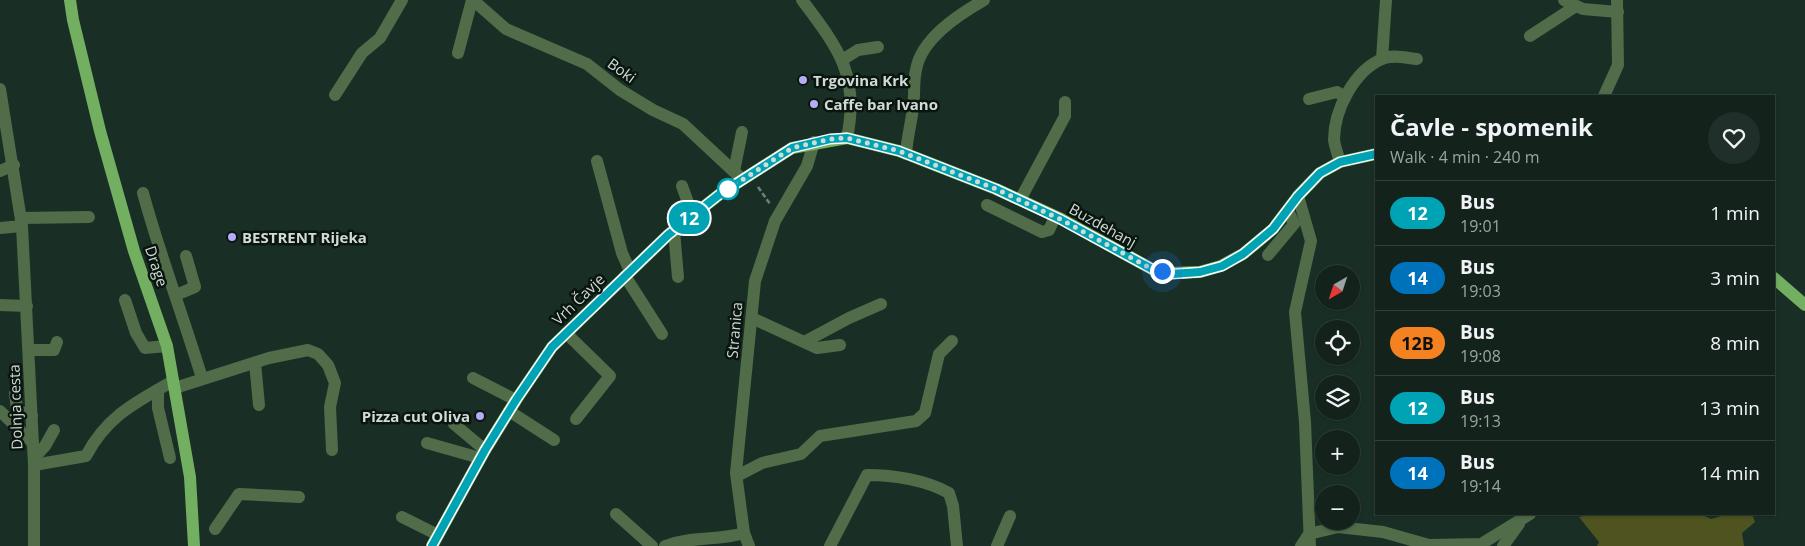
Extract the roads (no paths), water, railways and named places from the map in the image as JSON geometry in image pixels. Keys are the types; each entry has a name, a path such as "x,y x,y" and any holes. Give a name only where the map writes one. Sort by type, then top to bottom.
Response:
{"main road":[{"name":"Drage","path":"70,0 73,20 100,131 134,251 167,346 190,477 194,546"},
{"name":"Buzdehanj","path":"814,142 847,138 906,154 1020,200 1056,217 1152,269 1172,274 1200,272 1229,262 1243,254 1273,229 1298,196 1320,173 1340,162 1375,154"},
{"name":"Vrh Čavje","path":"435,541 509,411 540,364 566,333 628,273 738,175 792,148 814,142"},
{"path":"1775,279 1805,304"}],"street":[{"path":"335,95 362,54 380,38 402,0"},
{"path":"458,53 473,0"},
{"name":"Boki","path":"473,0 506,29 587,64 645,105 683,124 738,175"},
{"path":"906,154 913,108 916,70 920,56 927,43 941,29 984,0"},
{"path":"1382,58 1386,0"},
{"path":"1564,0 1576,6 1618,6 1618,66 1604,95"},
{"path":"806,2 824,28 842,60 850,81 852,116 847,138"},
{"path":"1530,36 1576,6"},
{"path":"842,60 858,50 878,47"},
{"path":"1340,162 1334,140 1345,97 1361,72 1382,58 1417,59"},
{"name":"Dolnja cesta","path":"0,89 22,222 34,461 34,546"},
{"path":"1309,99 1336,92 1345,97"},
{"path":"1020,200 1065,116 1065,102"},
{"path":"738,175 742,132"},
{"name":"Stranica","path":"749,546 744,533 736,476 739,425 755,281 776,221 807,166 814,142"},
{"path":"597,161 628,273 662,334"},
{"path":"0,171 14,165"},
{"path":"682,186 693,216"},
{"path":"142,193 202,378"},
{"path":"1298,196 1311,241 1295,312 1305,422 1310,540"},
{"path":"986,205 1042,232 1048,230 1056,217"},
{"path":"1268,255 1294,224 1288,210"},
{"path":"0,228 22,222 89,217"},
{"path":"674,231 678,277"},
{"path":"176,295 195,287 186,256"},
{"path":"125,300 136,333 145,348 167,346"},
{"path":"806,341 880,304"},
{"path":"0,305 27,306"},
{"path":"752,318 806,341 817,348 840,345"},
{"path":"566,333 610,376 576,419"},
{"path":"736,476 762,463 801,454 820,436 916,422 925,413 939,354 952,341"},
{"path":"29,350 54,350 57,342"},
{"path":"34,461 86,456 115,416 158,390 269,358 308,350 318,354 328,365 335,382 330,407 332,450"},
{"path":"255,363 259,405"},
{"path":"473,378 516,400"},
{"path":"158,390 158,408 170,458"},
{"path":"16,393 17,410 32,416"},
{"path":"0,411 33,443"},
{"path":"509,411 554,440"},
{"path":"454,424 483,454"},
{"path":"34,461 54,430"},
{"path":"427,442 483,454"},
{"path":"830,546 867,474 884,475 939,487 949,493 953,506 957,546"},
{"path":"215,529 239,494 299,496"},
{"path":"616,514 652,546"},
{"path":"997,546 1010,516"},
{"path":"1301,546 1338,527 1383,532 1429,545 1481,544 1527,516"},
{"path":"1503,546 1527,516"},
{"path":"402,517 435,541"},
{"path":"665,546 681,540 731,537 744,533"}],"place":[{"name":"Trgovina Krk","path":"803,80"},
{"name":"Caffe bar Ivano","path":"814,104"},
{"name":"BESTRENT Rijeka","path":"232,237"},
{"name":"Pizza cut Oliva","path":"480,416"}]}
